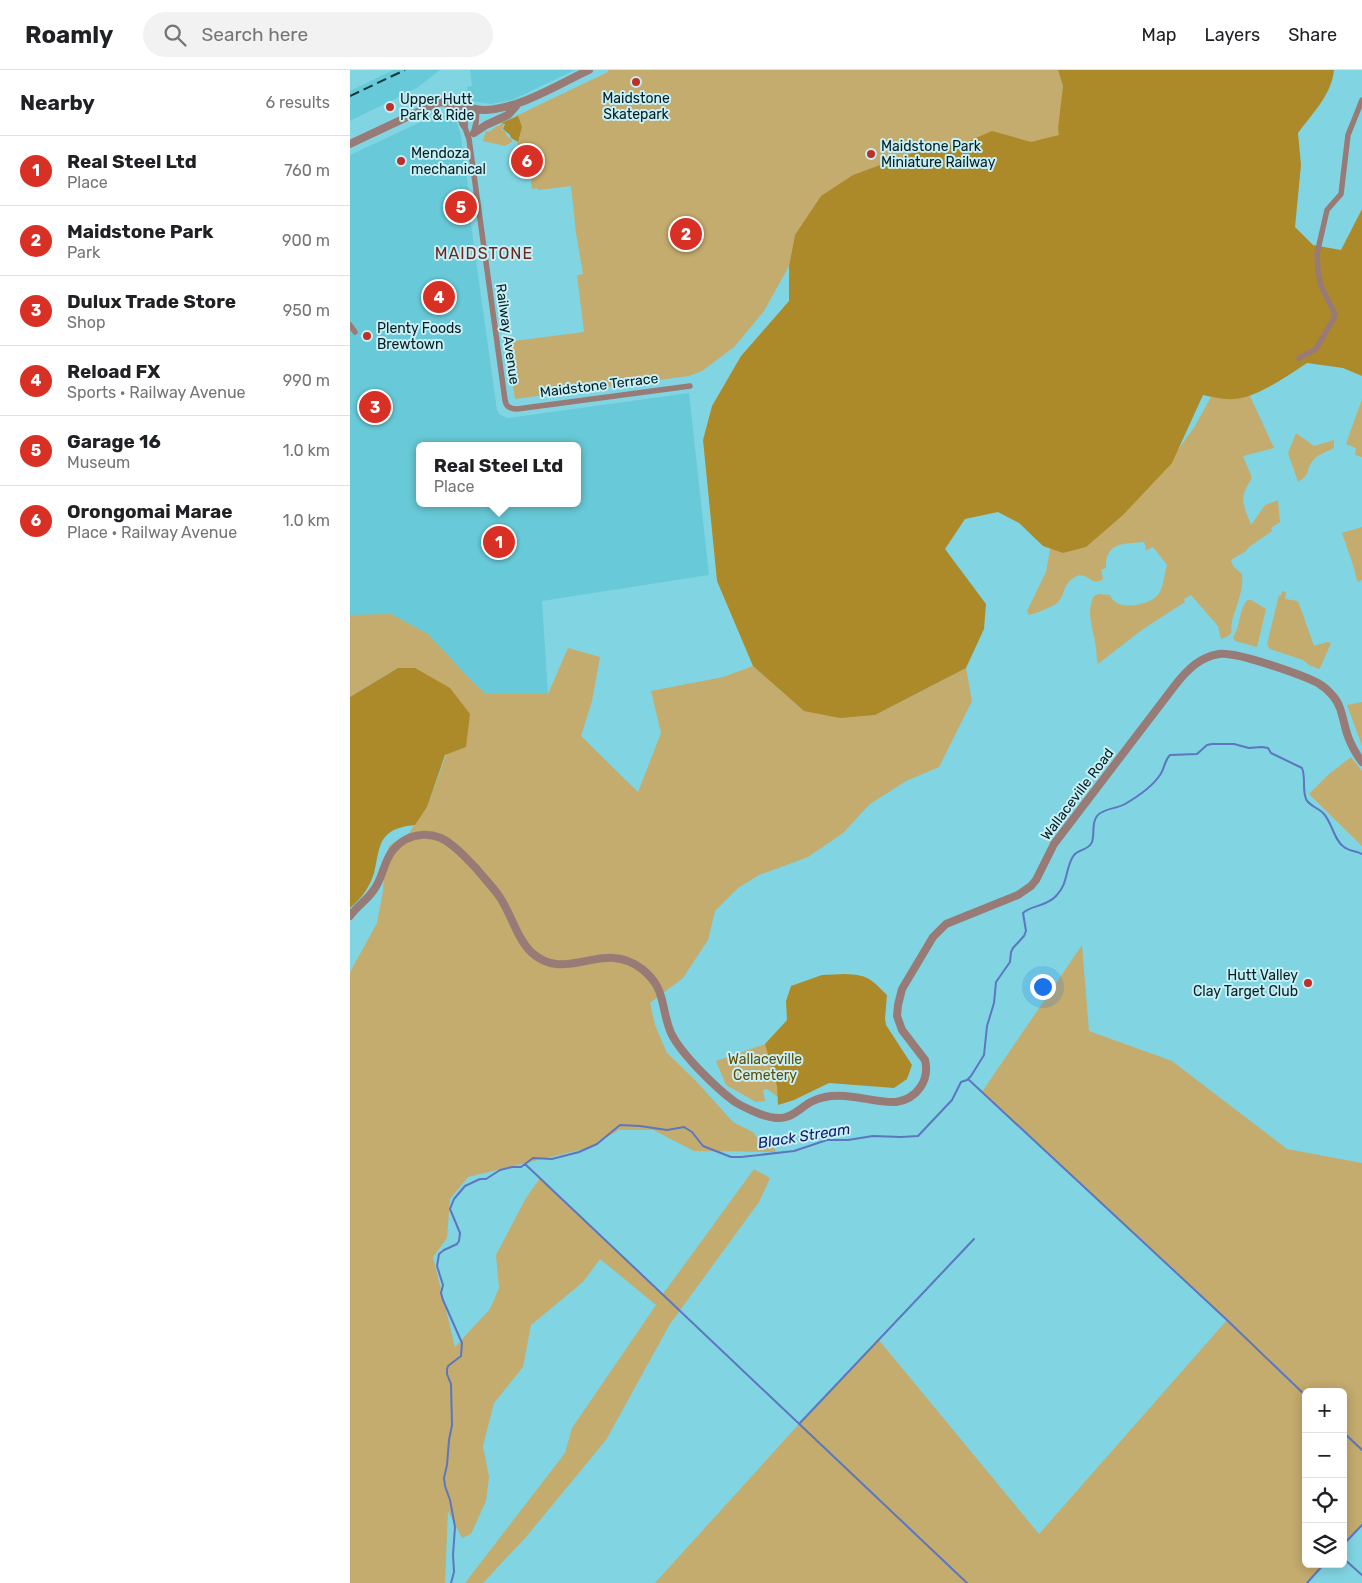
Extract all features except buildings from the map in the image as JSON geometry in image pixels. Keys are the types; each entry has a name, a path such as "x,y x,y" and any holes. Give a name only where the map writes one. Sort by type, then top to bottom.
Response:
{"street":[{"path":"350,144 429,106 444,102 483,111 499,109 517,104 589,70"},
{"path":"1299,358 1316,349 1335,314 1321,286 1317,254 1327,210 1341,194 1348,135 1362,100"},
{"path":"444,102 458,111 464,125"},
{"path":"472,136 486,125 508,115 517,104"},
{"path":"464,125 473,109"},
{"name":"Railway Avenue","path":"473,109 472,136 505,400 507,406 512,409"},
{"name":"Railway Avenue","path":"464,125 472,136"},
{"path":"350,325 355,332"},
{"name":"Maidstone Terrace","path":"512,409 690,386"},
{"name":"Wallaceville Road","path":"350,916 356,907 374,890 387,859 403,840 411,836 420,835 441,838 452,845 491,885 500,897 528,949 534,954 545,961 568,965 602,957 614,957 628,961 642,969 659,989 670,1030 679,1045 707,1076 737,1103 764,1115 782,1118 792,1116 812,1102 826,1097 903,1101 914,1095 922,1086 926,1078 926,1066 925,1060 902,1030 897,1011 898,1000 933,937 946,924 1011,898 1031,886 1036,880 1054,844 1165,698 1195,664 1210,656 1229,653 1302,676 1319,684 1338,703 1349,739 1362,762"}],"shaded area":[{"path":"393,70 440,70 417,88 350,121 350,91"},
{"path":"470,70 575,70 512,100 491,104 469,101 467,87 472,86"},
{"path":"1058,70 1334,70 1330,87 1298,133 1301,165 1295,227 1313,245 1341,250 1362,209 1362,376 1343,368 1307,363 1272,385 1253,394 1234,399 1203,395 1172,463 1123,515 1086,547 1063,553 1043,546 1019,523 998,512 965,519 945,549 986,604 984,629 966,668 875,715 840,718 804,711 753,666 717,581 703,440 712,406 741,356 789,301 789,266 795,235 821,196 853,175 912,153 969,141 992,131 1031,142 1059,135 1063,86"},
{"path":"442,112 452,114 456,119 461,136 472,215 471,224 499,414 508,418 689,393 709,575 542,601 548,694 486,694 469,678 350,615 350,155"},
{"path":"518,116 522,127 518,142 511,138 503,129 505,124 501,123"},
{"path":"398,668 415,668 450,688 470,714 466,747 445,755 427,807 415,825 396,829 383,839 368,888 350,908 350,697"},
{"path":"844,974 868,978 887,995 886,1025 912,1065 907,1079 894,1088 829,1083 794,1100 778,1105 777,1086 765,1044 787,1020 786,1001 791,986 822,975"}],"green space":[{"path":"608,70 1058,70 1063,85 1061,110 1065,134 1042,148 969,141 912,153 853,175 795,235 789,266 764,311 734,347 702,371 689,376 515,399 507,342 584,332 577,275 583,274 571,186 532,189 530,175 538,150 518,145 514,117 608,72"},
{"path":"502,123 504,124 502,130 513,141 505,146 483,141 486,131 489,132"},
{"path":"1249,394 1274,448 1243,456 1252,478 1243,496 1244,506 1251,525 1265,505 1278,500 1280,522 1271,528 1272,531 1231,560 1233,566 1242,574 1242,580 1241,592 1230,634 1221,639 1218,626 1191,595 1184,599 1185,602 1143,629 1098,664 1090,615 1091,602 1094,596 1099,594 1110,595 1119,604 1132,606 1153,599 1162,588 1167,565 1153,547 1145,549 1144,542 1122,544 1112,549 1106,559 1106,568 1101,570 1103,579 1095,581 1079,575 1068,583 1056,604 1030,615 1028,614 1027,611 1046,572 1051,544 1178,450 1195,426 1211,397"},
{"path":"1362,399 1362,457 1355,455 1356,448 1346,444"},
{"path":"1296,433 1314,446 1334,440 1334,448 1316,458 1311,463 1306,475 1298,482 1288,453"},
{"path":"1362,527 1362,579 1360,582 1357,581 1342,533"},
{"path":"1282,591 1286,592 1285,599 1298,601 1314,646 1327,642 1331,643 1319,669 1303,660 1270,649 1267,644 1279,595 1281,596"},
{"path":"1248,600 1266,609 1257,647 1235,641 1233,637 1236,633 1243,608"},
{"path":"391,614 428,634 486,694 548,694 568,648 600,657 592,701 581,736 638,792 661,733 651,691 723,677 753,666 804,711 875,715 966,668 972,701 939,767 906,781 870,804 843,833 808,857 759,875 738,888 715,911 708,940 683,978 650,1003 655,1025 667,1053 697,1082 733,1122 753,1132 758,1139 772,1144 776,1152 694,1151 653,1130 619,1130 588,1148 468,1177 450,1199 447,1238 433,1257 455,1347 490,1309 499,1288 496,1255 526,1198 540,1178 663,1294 754,1169 770,1178 759,1202 670,1324 606,1440 526,1537 483,1583 465,1583 565,1453 572,1428 656,1305 600,1259 583,1282 531,1325 523,1367 494,1403 483,1446 489,1477 486,1501 471,1534 462,1538 448,1511 445,1583 350,1583 350,972 377,923 383,891 385,860 389,846 394,842 404,840 427,807 446,755 398,668 350,697 350,615"},
{"path":"1362,702 1362,746 1347,705"},
{"path":"1351,757 1362,771 1362,846 1309,794 1329,774"},
{"path":"1082,945 1089,1031 1172,1061 1287,1149 1362,1163 1362,1525 1347,1541 1347,1388 1302,1388 1302,1568 1320,1568 1307,1583 655,1583 878,1339 1039,1534 1227,1320 982,1092"},
{"name":"Wallaceville Cemetery","path":"780,1039 778,1097 767,1089 763,1090 765,1101 756,1102 726,1085 716,1061"}],"waterway":[{"name":"Black Stream","path":"451,1583 454,1572 455,1527 444,1478 452,1425 451,1384 447,1369 448,1366 461,1356 462,1343 443,1300 441,1293 443,1285 437,1266 439,1254 459,1241 460,1233 450,1209 454,1199 465,1186 480,1179 486,1179 500,1170 521,1167 533,1158 552,1159 579,1152 597,1144 620,1125 667,1130 684,1127 692,1132 703,1146 731,1157 794,1151 827,1140 848,1140 873,1136 918,1136 952,1100 961,1082 971,1076 984,1055 987,1026 994,1003 996,982 1010,962 1013,948 1026,931 1023,913 1026,910 1052,900 1056,896 1063,886 1074,855 1091,845 1094,822 1097,816 1103,811 1125,804 1149,788 1160,775 1170,755 1197,754 1207,745 1212,744 1234,744 1249,748 1268,748 1271,753 1302,768 1307,801 1324,814 1341,845 1362,854"},
{"path":"968,1079 1302,1392"},
{"path":"525,1164 967,1583"},
{"path":"799,1424 974,1239"},
{"path":"1344,1433 1362,1450"},
{"path":"1347,1541 1362,1525"},
{"path":"1347,1562 1362,1575"},
{"path":"1307,1583 1320,1568"}],"railway":[{"path":"350,96 405,70"}],"place":[{"name":"Maidstone Skatepark","path":"636,82"},
{"name":"Upper Hutt Park & Ride","path":"390,107"},
{"name":"Maidstone Park Miniature Railway","path":"871,154"},
{"name":"Mendoza mechanical","path":"401,161"},
{"name":"Orongomai Marae","path":"527,161"},
{"name":"Garage 16","path":"461,207"},
{"name":"Maidstone Park","path":"686,234"},
{"name":"Reload FX","path":"439,297"},
{"name":"Plenty Foods Brewtown","path":"367,336"},
{"name":"Dulux Trade Store","path":"375,407"},
{"name":"Real Steel Ltd","path":"499,542"},
{"name":"Hutt Valley Clay Target Club","path":"1308,983"}],"district":[{"name":"MAIDSTONE","path":"484,253"}]}
